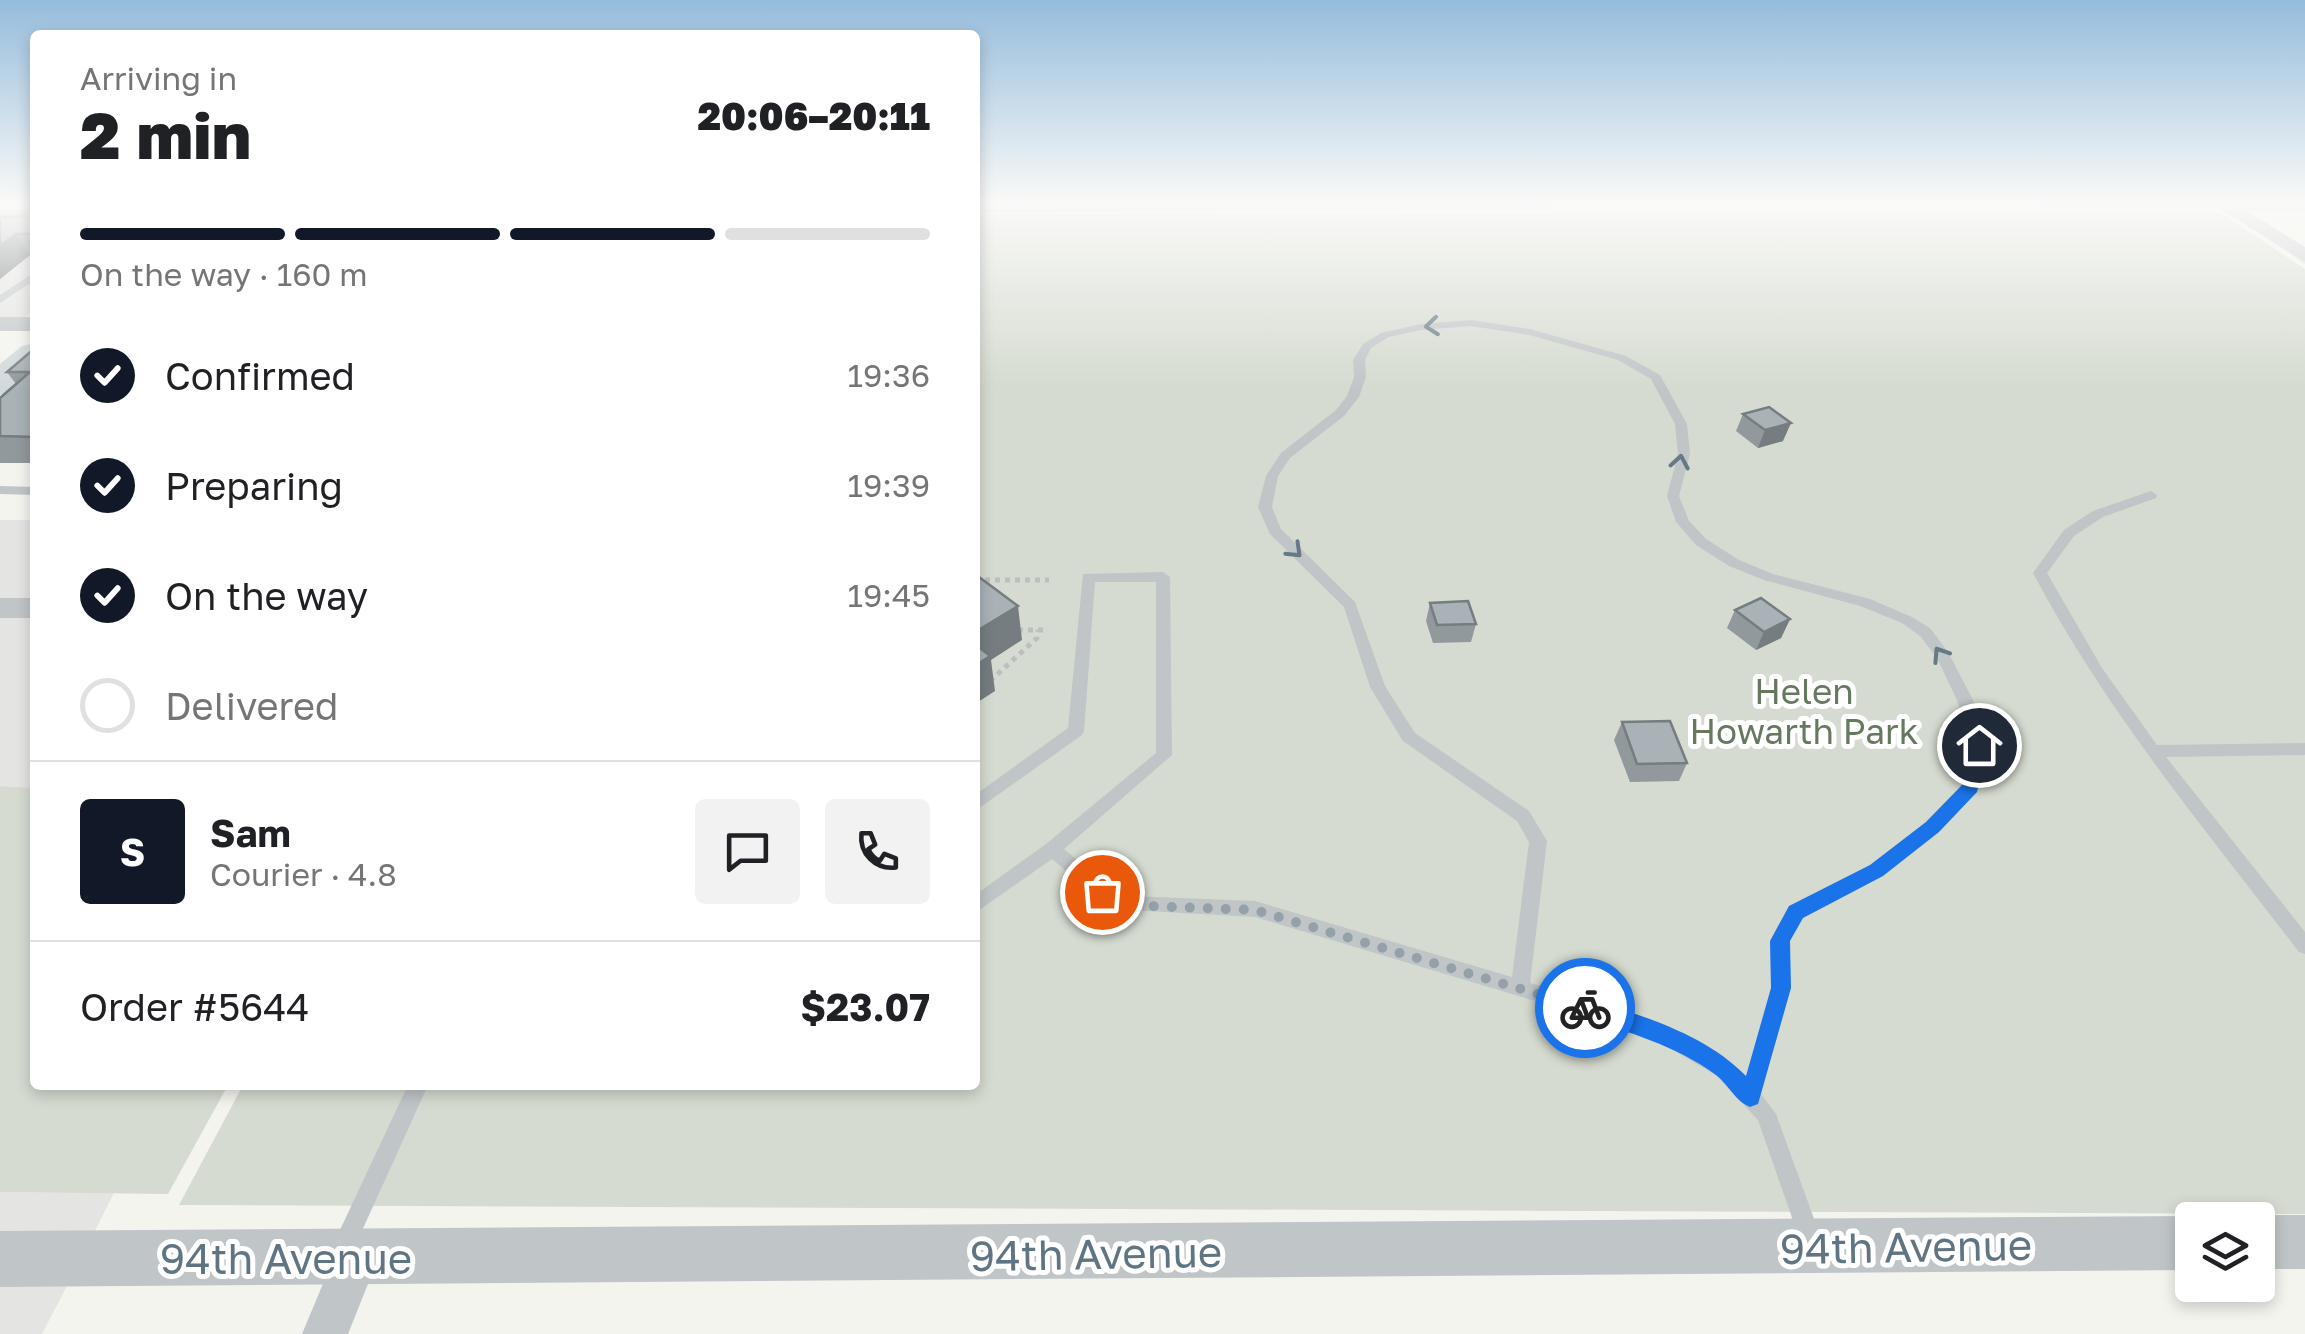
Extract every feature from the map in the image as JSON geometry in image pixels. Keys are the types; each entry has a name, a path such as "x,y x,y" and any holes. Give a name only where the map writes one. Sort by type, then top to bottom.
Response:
{"main road":[{"path":"0,383 19,327"}],"street":[{"path":"0,608 30,608"},
{"path":"2275,1242 2305,1242"},
{"name":"94th Avenue","path":"0,1259 347,1260 2175,1243"},
{"path":"325,1334 347,1260"}],"lane":[{"path":"19,327 30,291"},
{"path":"1520,988 1538,841 1523,816 1409,737 1378,688 1350,605 1275,532 1265,507 1272,476 1285,456 1340,413 1354,396 1360,377 1359,360 1368,346 1385,335 1420,326 1471,323 1530,332 1609,353 1656,376 1681,424 1684,454 1672,496 1683,522 1702,542 1734,563 1770,577 1865,602 1907,620 1926,632 1966,700 1979,745 1971,787 1932,827 1877,870 1796,912 1780,941 1781,988 1750,1097"},
{"path":"0,490 30,491"},
{"path":"2151,495 2098,514 2068,533 2040,573 2064,621 2155,750 2305,946"},
{"path":"980,800 1076,731 1088,577 1163,577 1164,755 1052,849 980,901"},
{"path":"2155,750 2305,750"},
{"path":"1052,849 1102,892 1129,903 1255,910 1652,1028 1724,1069 1766,1114 1813,1246"},
{"path":"347,1260 416,1090"}],"path":[{"path":"980,580 1049,580"},
{"path":"986,684 1041,630 1008,630"}],"shaded area":[{"path":"0,265 30,265 30,313 24,318 0,318"},
{"path":"0,520 30,520 30,788 0,786"},
{"path":"0,1192 114,1193 93,1235 0,1235"},
{"path":"69,1282 42,1334 0,1334 0,1283"}],"green space":[{"name":"Helen Howarth Park","path":"980,265 2299,265 2305,269 2305,1214 2275,1214 2275,1202 2175,1202 2175,1213 179,1205 240,1090 980,1090"},
{"path":"0,786 30,788 30,1090 225,1090 168,1194 0,1192"}],"building":[{"path":"30,352 30,372 7,372"},
{"path":"30,372 30,437 0,436 0,398"},
{"path":"1769,407 1791,423 1765,430 1743,414"},
{"path":"980,578 1018,606 980,629"},
{"path":"1761,598 1790,619 1764,632 1735,610"},
{"path":"1468,601 1476,624 1437,625 1430,603"},
{"path":"980,648 990,656 980,663"},
{"path":"1670,721 1687,763 1637,764 1622,722"}],"way so far":[{"path":"1102,892 1146,906 1255,910 1585,1008"}],"route":[{"path":"1585,1008 1652,1028 1724,1069 1750,1097 1781,988 1780,941 1796,912 1877,870 1932,827 1971,787 1979,745"}]}
